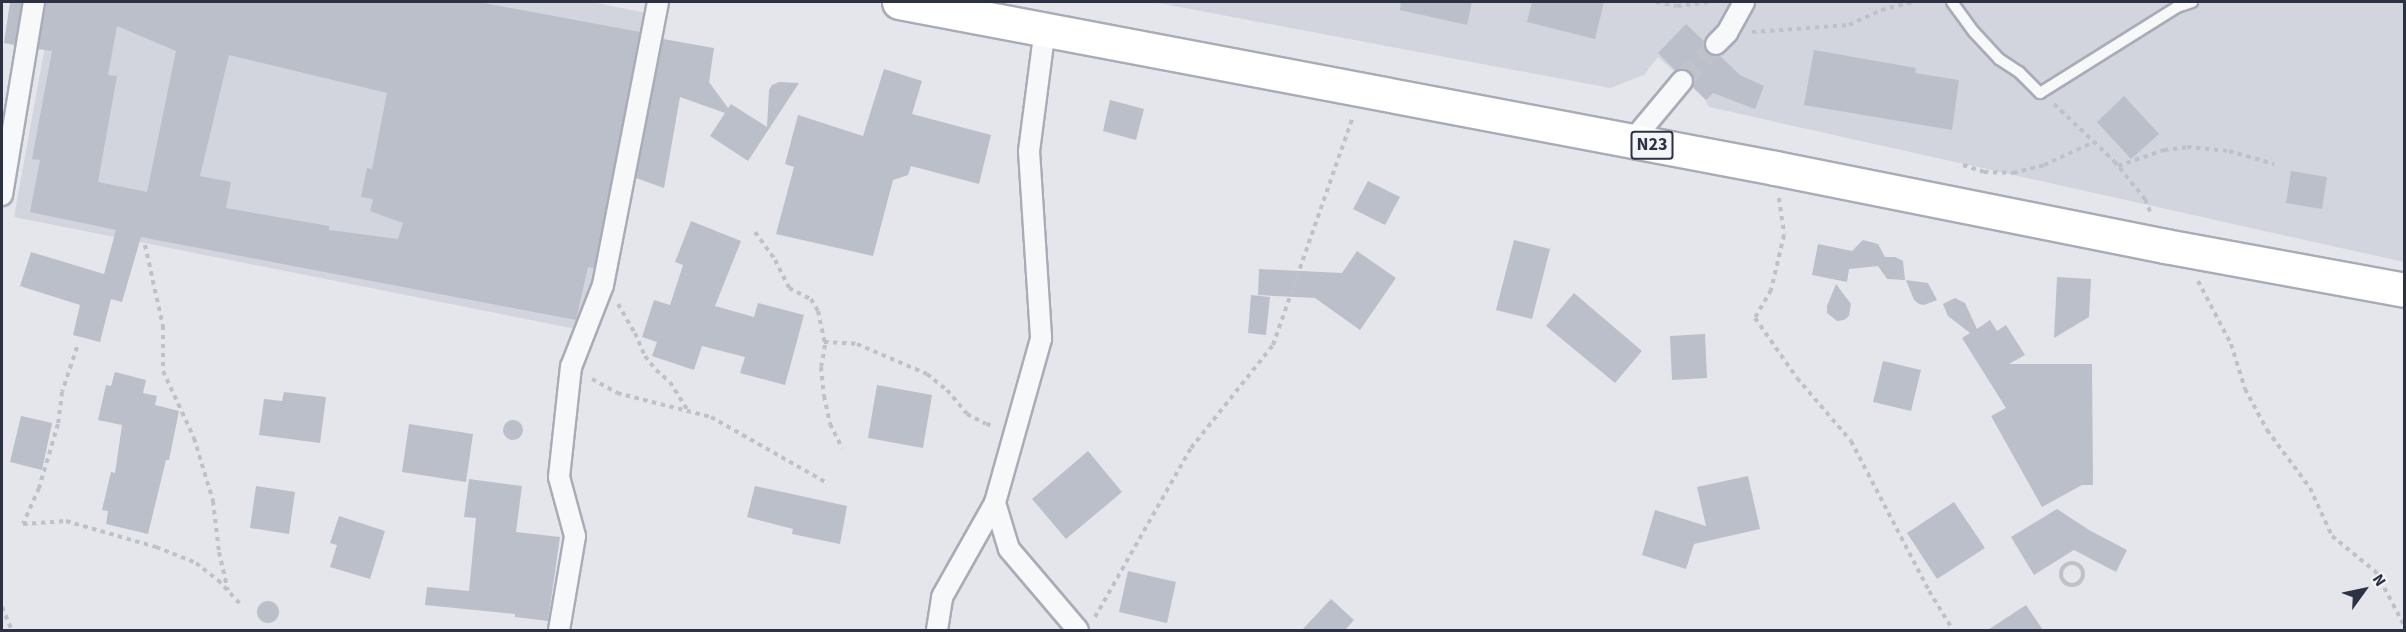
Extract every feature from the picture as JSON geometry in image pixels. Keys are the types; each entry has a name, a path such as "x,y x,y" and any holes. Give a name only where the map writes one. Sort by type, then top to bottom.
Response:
{"highway":[{"name":"N23","path":"899,2 1045,28 1775,168 2166,246 2404,290"}],"street":[{"path":"2,195 34,2"},
{"path":"559,630 575,536 560,477 571,367 603,285 658,2"},
{"path":"1721,38 1744,2"},
{"path":"937,630 942,597 995,503 1014,428 1041,339 1029,151 1045,28"},
{"path":"1632,141 1682,81"},
{"path":"995,503 1010,549 1073,625"}],"lane":[{"path":"1952,2 1974,32 1999,59 2019,72 2040,93 2177,7 2192,2"}],"path":[{"path":"1656,2 1677,6 1708,2"},
{"path":"1672,2 1677,6"},
{"path":"1721,38 1849,24 1881,10 1914,2"},
{"path":"1073,625 1191,448 1273,345 1362,90"},
{"path":"2040,93 2118,166 2145,199 2166,246"},
{"path":"1963,165 1984,172 2013,173 2044,165 2094,142"},
{"path":"2118,166 2164,150 2187,147 2229,151 2274,164"},
{"path":"1775,168 1784,235 1771,290 1755,318 1797,378 1851,441 1929,591 1953,630"},
{"path":"755,232 775,260 789,288 811,300 819,311 824,342 821,367 824,396 830,424 842,448"},
{"path":"146,245 163,326 163,371 194,438 213,501 219,552 228,591"},
{"path":"2196,278 2231,344 2245,389 2267,430 2310,488 2332,536 2376,572 2404,625"},
{"path":"603,285 635,333 645,356 656,370 670,381 688,409"},
{"path":"824,342 857,344 910,366 927,374 947,390 967,414 986,424 1014,428"},
{"path":"77,347 62,392 58,424 39,488 23,524 66,521 156,547 196,563 240,604"},
{"path":"571,367 617,393 688,409 711,417 826,483"},
{"path":"2076,563 2083,569 2084,578 2078,585 2069,586 2062,580 2061,571 2067,564 2076,563"},
{"path":"2,607 12,630"}],"shaded area":[{"path":"53,2 592,2 646,13 591,332 14,217"},
{"path":"1153,2 2404,2 2404,262 1709,107 1705,99 1658,57 1644,75 1610,88"}],"building":[{"path":"10,2 22,2 15,45 4,43"},
{"path":"46,2 478,2 640,32 594,268 588,267 576,320 141,237 122,302 111,299 100,342 73,335 80,305 20,286 31,252 104,274 116,230 30,212 40,160 32,159 52,51 38,49","holes":["117,26 176,51 147,192 98,182 117,76 108,75","229,55 387,93 372,169 367,168 361,197 373,199 370,211 403,223 398,239 329,230 329,226 226,208 231,182 200,176"]},
{"path":"1401,2 1472,2 1467,25 1400,10"},
{"path":"1532,2 1604,2 1595,39 1527,22"},
{"path":"1686,24 1704,41 1708,53 1719,55 1740,75 1764,86 1755,109 1713,93 1706,100 1692,86 1693,77 1690,72 1683,69 1676,71 1658,53"},
{"path":"663,39 714,48 709,82 728,108 731,104 767,127 769,90 772,85 779,82 799,83 748,161 710,136 725,113 680,97 664,188 636,178"},
{"path":"1814,50 1916,68 1915,73 1959,80 1952,130 1804,105"},
{"path":"884,69 922,81 912,114 991,135 979,184 911,166 908,175 893,180 873,256 776,234 794,167 785,164 798,115 863,136"},
{"path":"2124,96 2159,134 2131,159 2097,122"},
{"path":"1110,100 1144,109 1136,140 1103,131"},
{"path":"2291,171 2327,177 2322,209 2286,203"},
{"path":"1368,181 1400,197 1385,225 1353,209"},
{"path":"691,221 741,241 715,306 754,317 758,303 804,315 785,385 740,373 745,357 702,346 694,370 652,356 657,342 642,337 654,300 670,305 683,265 675,262"},
{"path":"1514,240 1550,249 1532,319 1496,310"},
{"path":"1863,240 1878,244 1885,257 1895,257 1903,261 1905,280 1887,279 1878,266 1849,269 1847,282 1812,275 1818,244 1852,251"},
{"path":"1357,251 1396,278 1360,330 1315,298 1258,295 1259,269 1342,273"},
{"path":"2057,277 2091,279 2089,317 2054,338"},
{"path":"1906,280 1928,283 1937,300 1924,305 1919,304 1914,300"},
{"path":"1836,284 1851,304 1849,316 1837,321 1827,313 1827,306"},
{"path":"1574,293 1642,351 1615,383 1546,326"},
{"path":"1251,295 1270,297 1266,335 1248,333"},
{"path":"1955,298 1965,303 1977,329 1990,320 1997,331 2006,325 2025,355 2009,364 2092,364 2093,485 2082,485 2042,507 1991,416 2006,408 1962,338 1970,333 1948,316 1943,304"},
{"path":"1705,334 1707,378 1672,380 1670,336"},
{"path":"1883,361 1921,370 1911,411 1873,402"},
{"path":"115,372 146,380 143,393 157,396 155,405 179,411 169,460 166,460 148,534 106,524 108,511 102,510 111,472 115,473 122,425 98,420 106,385 111,386"},
{"path":"877,385 932,395 923,448 868,438"},
{"path":"284,392 326,397 320,443 259,435 264,399 282,401"},
{"path":"21,416 52,423 42,470 10,462"},
{"path":"509,420 517,420 523,426 523,434 517,440 509,440 503,434 503,426"},
{"path":"409,424 473,434 466,482 402,472"},
{"path":"1088,451 1122,492 1066,539 1032,499"},
{"path":"1748,476 1760,529 1694,544 1686,569 1642,555 1655,510 1706,526 1697,487"},
{"path":"469,479 522,486 516,532 560,537 548,621 515,617 515,614 425,605 427,587 469,591 476,518 464,517"},
{"path":"256,486 295,492 289,534 250,528"},
{"path":"755,486 847,506 840,544 792,534 793,529 747,517"},
{"path":"1954,502 1985,548 1937,579 1907,533"},
{"path":"2057,509 2089,530 2127,550 2116,572 2074,550 2034,575 2011,537"},
{"path":"339,516 385,531 370,579 330,567 337,545 330,543"},
{"path":"1128,571 1176,582 1167,623 1119,612"},
{"path":"1331,599 1354,620 1345,630 1302,630"},
{"path":"268,601 276,604 279,612 276,620 268,623 260,620 257,612 260,604"},
{"path":"2026,605 2043,630 1988,630"}],"tunnel":[{"path":"1682,81 1716,44"}]}
